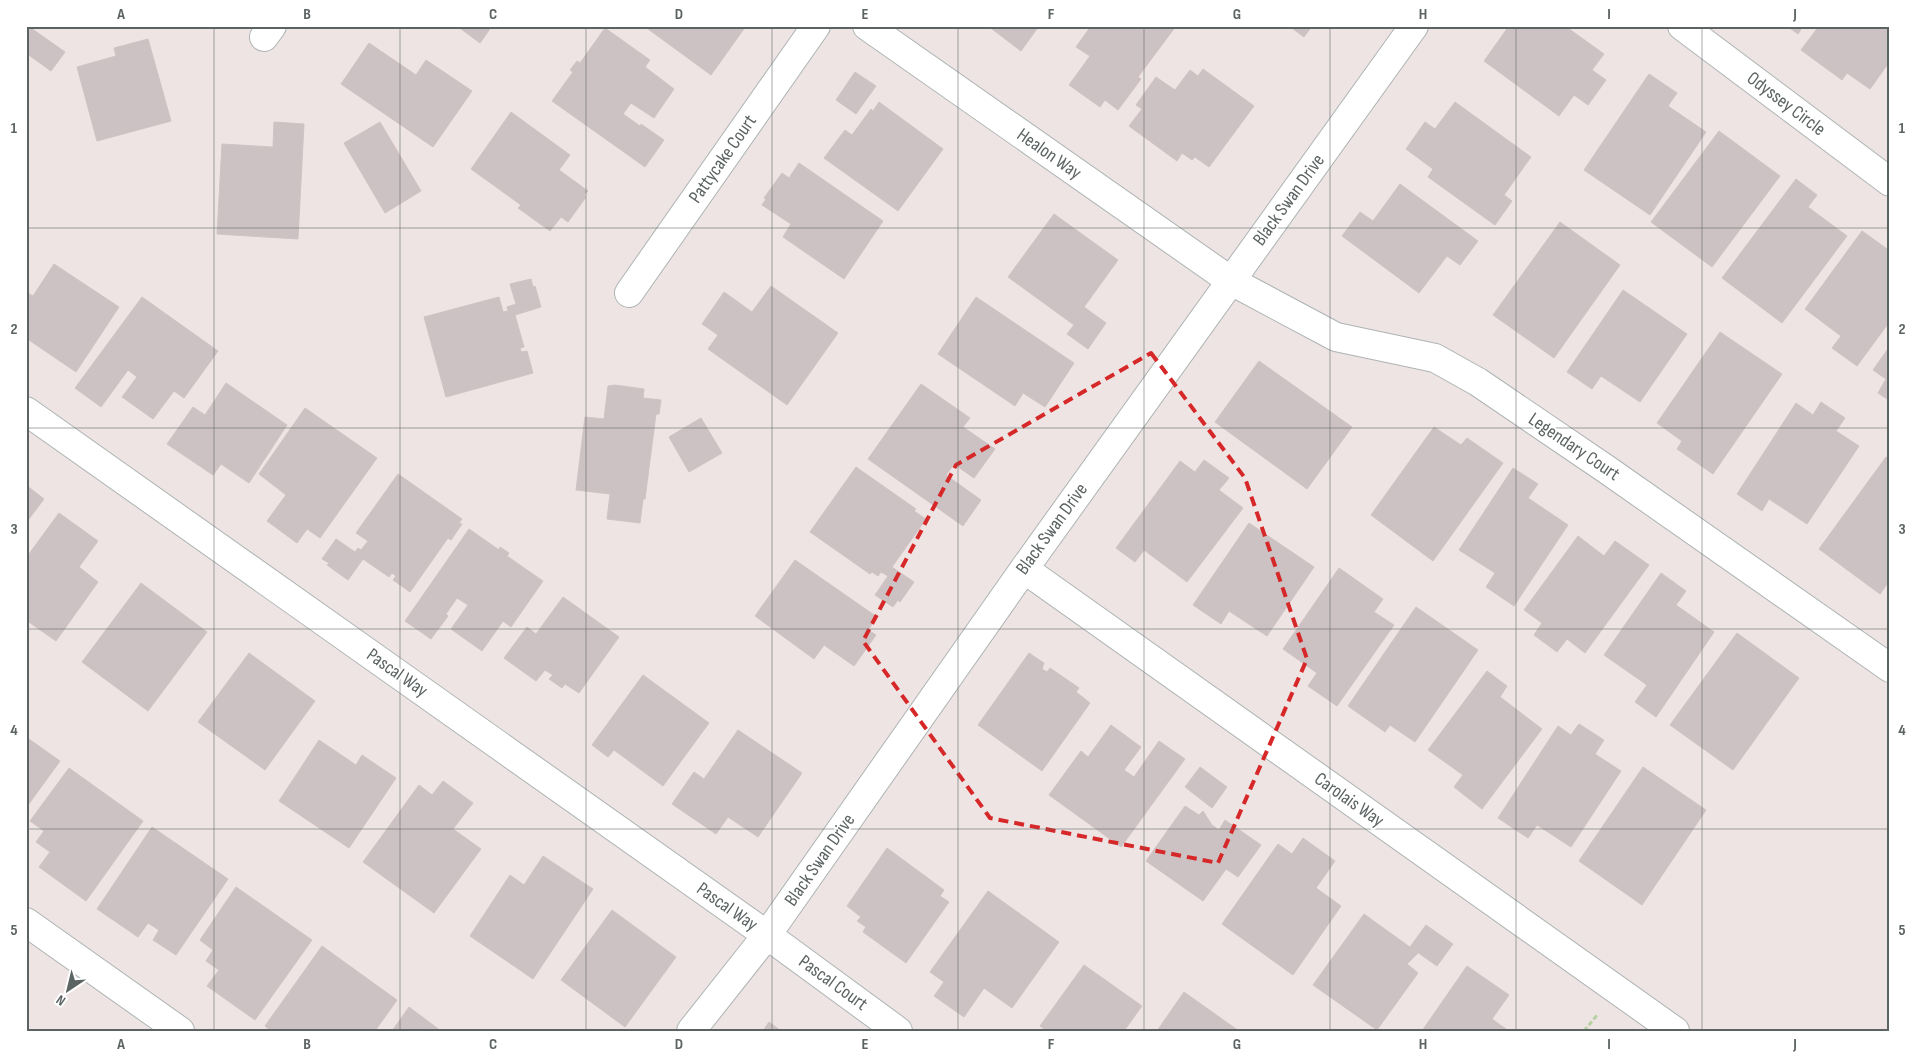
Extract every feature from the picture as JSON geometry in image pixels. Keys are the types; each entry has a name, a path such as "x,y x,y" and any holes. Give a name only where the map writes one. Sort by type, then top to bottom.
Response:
{"street":[{"name":"Pattycake Court","path":"630,293 816,26"},
{"name":"Healon Way","path":"867,26 1230,281"},
{"name":"Black Swan Drive","path":"691,1031 767,935 1024,569 1414,26"},
{"name":"Odyssey Circle","path":"1682,26 1890,182"},
{"name":"Legendary Court","path":"1230,281 1336,337 1435,358 1478,382 1606,469 1890,668"},
{"name":"Pascal Way","path":"26,411 767,935"},
{"name":"Carolais Way","path":"1024,569 1675,1031"},
{"path":"26,922 180,1031"},
{"name":"Pascal Court","path":"767,935 898,1031"}],"highlighted area":[{"path":"1151,353 1245,478 1307,659 1218,863 990,818 863,641 956,465"}],"building":[{"path":"457,26 492,26 480,43"},
{"path":"644,26 746,26 711,75"},
{"path":"988,26 1039,26 1021,51"},
{"path":"1091,26 1176,26 1138,77 1141,79 1118,110 1105,100 1100,107 1069,85 1090,56 1076,47"},
{"path":"1289,26 1312,26 1304,37"},
{"path":"1509,26 1565,26 1604,54 1592,70 1606,80 1588,105 1574,95 1559,116 1484,61"},
{"path":"1787,26 1803,26 1798,34"},
{"path":"1819,26 1890,26 1890,61 1870,89 1847,73 1842,80 1801,50"},
{"path":"31,28 65,52 51,71 26,53 26,34"},
{"path":"605,28 650,60 645,67 674,89 654,118 631,103 623,114 664,140 645,167 552,101 573,72 570,70 577,61 580,63"},
{"path":"148,39 171,121 97,141 77,67 116,56 114,48"},
{"path":"369,43 416,75 426,60 472,91 433,147 341,84"},
{"path":"1203,69 1254,106 1209,167 1195,157 1192,160 1182,153 1177,161 1129,126 1142,109 1136,105 1156,77 1175,90 1190,70 1198,76"},
{"path":"855,72 876,86 856,114 836,100"},
{"path":"1649,74 1677,93 1668,106 1706,132 1650,215 1584,170"},
{"path":"879,102 943,149 898,211 824,158 845,130 852,135 871,109 873,111"},
{"path":"1455,102 1531,157 1504,195 1512,201 1495,225 1428,177 1433,169 1406,149 1425,122 1435,129"},
{"path":"511,112 570,155 559,170 588,191 584,195 586,197 568,222 561,217 550,231 518,208 521,205 471,169"},
{"path":"274,122 304,124 298,239 217,234 222,144 273,147"},
{"path":"380,122 421,191 385,213 344,143"},
{"path":"1719,131 1780,176 1712,267 1651,222"},
{"path":"799,163 883,221 844,279 783,237 791,224 762,205 766,199 764,198 782,173 789,178"},
{"path":"1796,179 1817,195 1808,207 1847,236 1782,323 1722,278"},
{"path":"1400,184 1478,241 1460,265 1447,256 1419,293 1342,236 1360,212 1373,221"},
{"path":"1054,214 1118,260 1084,307 1106,323 1088,349 1067,334 1074,325 1008,277"},
{"path":"1560,222 1620,265 1554,358 1493,315"},
{"path":"1862,231 1890,251 1890,321 1857,366 1832,348 1841,336 1805,309"},
{"path":"54,264 119,307 76,372 26,338 26,292 33,296"},
{"path":"531,279 541,307 515,315 524,347 520,348 521,352 527,351 533,373 446,397 424,317 499,297 503,312 508,311 507,307 516,304 510,284"},
{"path":"771,286 838,333 787,405 708,349 718,335 702,324 724,292 752,312"},
{"path":"1623,290 1687,334 1640,402 1601,376 1592,389 1567,372"},
{"path":"142,297 218,351 184,398 174,391 153,419 122,397 137,377 128,370 101,407 75,388"},
{"path":"976,297 1074,363 1045,407 1023,393 1015,406 938,354"},
{"path":"1720,332 1782,374 1713,474 1677,449 1682,441 1657,423"},
{"path":"1890,346 1890,401 1878,393 1886,379 1873,370"},
{"path":"1259,361 1352,427 1307,489 1215,422"},
{"path":"226,383 287,425 249,483 221,464 213,475 167,444 193,407 205,415"},
{"path":"921,384 970,418 963,427 995,449 974,478 954,464 946,475 981,500 963,526 868,459"},
{"path":"615,385 644,389 643,398 661,400 659,414 656,414 640,523 607,519 610,494 576,490 585,417 604,419 608,386"},
{"path":"1821,402 1845,418 1836,431 1859,446 1807,524 1769,499 1762,511 1737,494 1796,403 1813,415"},
{"path":"305,408 377,458 320,538 307,529 297,543 267,521 286,495 259,474"},
{"path":"701,418 722,453 689,472 669,437"},
{"path":"1434,427 1461,445 1467,438 1503,463 1433,561 1371,515"},
{"path":"1886,457 1890,459 1890,580 1880,594 1819,549"},
{"path":"1204,460 1229,478 1219,490 1243,508 1187,582 1144,550 1135,562 1116,548 1180,461 1195,472"},
{"path":"856,467 916,509 914,511 926,519 892,567 914,582 900,602 898,600 893,607 875,595 888,576 881,572 878,576 872,572 870,574 810,532"},
{"path":"1513,468 1538,484 1528,498 1568,525 1514,606 1486,587 1495,573 1459,550"},
{"path":"398,474 462,519 459,523 462,524 451,540 448,538 410,592 393,580 396,576 392,573 389,577 363,559 348,580 327,565 329,563 322,559 336,539 355,552 358,548 361,550 368,541 356,533"},
{"path":"26,485 44,499 26,523"},
{"path":"59,513 98,541 79,567 98,582 56,641 26,620 26,558"},
{"path":"1249,523 1314,567 1267,636 1229,611 1221,624 1193,605"},
{"path":"469,529 499,550 500,547 509,553 507,556 543,581 511,627 503,621 482,651 451,629 468,605 457,598 446,614 448,616 431,639 405,621"},
{"path":"1578,536 1604,556 1615,541 1649,565 1585,653 1567,639 1557,652 1534,635 1542,623 1524,610"},
{"path":"795,560 877,617 868,630 876,635 854,666 824,645 814,659 755,616"},
{"path":"1339,568 1383,599 1374,612 1394,625 1337,706 1308,686 1317,673 1283,649"},
{"path":"1661,573 1686,591 1676,605 1714,632 1656,717 1635,702 1647,685 1604,655"},
{"path":"141,583 207,632 148,711 82,662"},
{"path":"563,597 619,637 579,693 565,684 562,688 549,679 553,675 545,670 536,681 504,658 527,627 536,634"},
{"path":"1416,607 1478,650 1415,742 1390,725 1385,732 1348,706"},
{"path":"1737,633 1799,678 1733,770 1670,725"},
{"path":"249,653 315,701 265,770 198,722"},
{"path":"1029,653 1044,663 1042,669 1047,672 1050,668 1079,688 1076,692 1090,703 1042,771 978,725"},
{"path":"1487,671 1507,686 1500,697 1542,729 1482,809 1454,787 1463,775 1428,750"},
{"path":"643,675 709,723 663,786 614,750 608,757 592,745"},
{"path":"1579,724 1604,740 1595,754 1621,771 1571,847 1537,825 1528,838 1498,818 1558,726 1571,735"},
{"path":"1111,725 1141,747 1124,770 1134,777 1159,741 1185,759 1121,847 1049,795 1081,751 1088,757"},
{"path":"738,730 802,773 758,837 728,817 716,834 672,804 694,772 704,779"},
{"path":"26,737 60,761 26,808"},
{"path":"319,740 356,765 362,755 396,778 349,848 279,801"},
{"path":"1200,767 1227,787 1212,808 1185,787"},
{"path":"1643,767 1706,810 1642,905 1579,861"},
{"path":"69,768 143,821 86,901 39,867 50,852 36,842 44,831 30,821"},
{"path":"443,781 473,803 453,829 481,849 434,913 363,862 419,785 432,795"},
{"path":"1185,806 1199,815 1203,811 1212,825 1219,830 1225,820 1261,845 1238,877 1226,869 1203,901 1146,861"},
{"path":"152,827 228,879 176,955 153,940 159,930 148,923 138,937 97,909"},
{"path":"1303,838 1335,861 1316,888 1341,906 1293,975 1222,924 1278,844 1292,854"},
{"path":"887,848 944,890 940,896 949,902 906,963 863,932 866,927 857,921 861,917 847,906"},
{"path":"543,856 593,889 533,979 470,936 510,875 524,885"},
{"path":"236,887 312,940 255,1020 207,986 219,970 206,961 213,950 200,940"},
{"path":"988,891 1059,942 1012,1008 984,988 964,1017 934,996 944,982 930,972"},
{"path":"612,910 676,957 625,1027 561,980"},
{"path":"1364,914 1418,953 1407,964 1418,973 1377,1030 1313,985"},
{"path":"1426,925 1453,944 1437,966 1410,947"},
{"path":"322,946 397,1000 375,1031 271,1031 265,1026"},
{"path":"1084,965 1142,1006 1124,1031 1047,1031 1040,1026"},
{"path":"1467,966 1509,995 1492,1019 1506,1029 1505,1031 1422,1031"},
{"path":"1184,992 1239,1031 1157,1031"},
{"path":"409,1007 441,1031 392,1031"},
{"path":"769,1022 781,1031 763,1031"}]}
